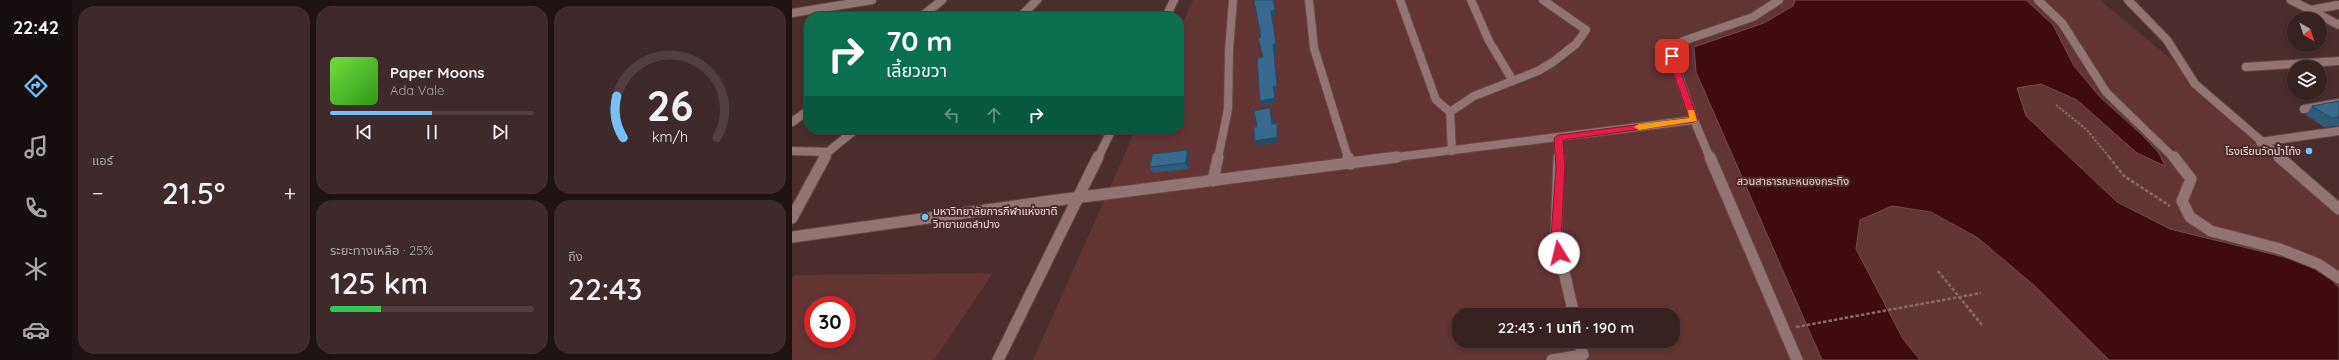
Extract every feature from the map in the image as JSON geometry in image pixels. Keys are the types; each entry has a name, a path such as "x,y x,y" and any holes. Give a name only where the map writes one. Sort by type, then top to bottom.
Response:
{"street":[{"path":"792,13 850,2 872,0"},
{"path":"927,12 942,0"},
{"path":"1025,12 1036,0"},
{"path":"1168,12 1174,0"},
{"path":"1213,181 1228,109 1229,51 1233,0"},
{"path":"1309,0 1314,48 1350,164"},
{"path":"1400,0 1436,100 1450,112 1452,151"},
{"path":"1471,0 1489,41 1514,81"},
{"path":"1450,112 1474,96 1538,71 1553,62 1576,44 1586,30 1573,19 1543,0"},
{"path":"1779,0 1753,17 1683,41 1672,56 1694,120 1797,360"},
{"path":"2038,0 2062,23 2106,92 2167,149 2191,179 2182,201 2190,217 2211,231 2280,249 2318,264 2339,278"},
{"path":"2128,0 2141,11 2167,40 2195,84 2339,209"},
{"path":"2291,0 2339,25"},
{"path":"2310,10 2339,6"},
{"path":"2246,67 2339,61"},
{"path":"2304,109 2339,103"},
{"path":"792,122 804,114"},
{"path":"792,237 1077,198 1694,120"},
{"path":"2260,142 2339,131"},
{"path":"792,218 828,152 850,134"},
{"path":"998,360 1109,134"},
{"path":"1558,138 1560,167 1556,237 1572,308"},
{"path":"792,151 828,152"},
{"path":"1552,360 1583,355 1582,348"}],"path":[{"path":"2056,105 2087,130 2124,176 2155,198 2190,217"},
{"path":"1938,271 1982,325"},
{"path":"1784,330 1897,310 1981,293"}],"green space":[{"name":"สวนสาธารณะหนองกระทิง","path":"1193,0 2100,0 2339,200 2339,360 1033,360 1134,134 1184,134 1184,20"},
{"path":"993,273 934,360 792,360 792,277 794,275"}],"shaded area":[{"path":"1795,0 2026,0 2053,25 2074,66 2100,97 2142,135 2159,153 2165,166 2137,153 2077,100 2041,84 2017,88 2026,116 2117,202 2170,229 2296,260 2326,274 2339,288 2339,360 2109,360 2036,287 1978,238 1931,212 1892,206 1860,220 1856,249 1903,339 1920,360 1822,360 1696,72 1694,47 1764,23 1793,6"}],"building":[{"path":"1254,0 1273,0 1275,10 1271,11 1276,44 1273,44 1277,86 1273,87 1275,98 1260,101 1257,58 1263,57 1258,38 1261,37"},
{"path":"2339,101 2339,117 2331,118 2312,106"},
{"path":"1270,108 1272,124 1277,124 1277,137 1255,141 1254,127 1257,127 1254,111"},
{"path":"1188,150 1185,163 1150,167 1152,154"}],"slow traffic":[{"path":"1639,127 1694,120 1691,112"}],"place":[{"name":"โรงเรียนวัดน้ำโท้ง","path":"2309,151"},
{"name":"มหาวิทยาลัยการกีฬาแห่งชาติ วิทยาเขตลำปาง","path":"925,217"}],"route":[{"path":"1559,253 1556,237 1560,167 1558,138 1694,120 1672,56"}]}
